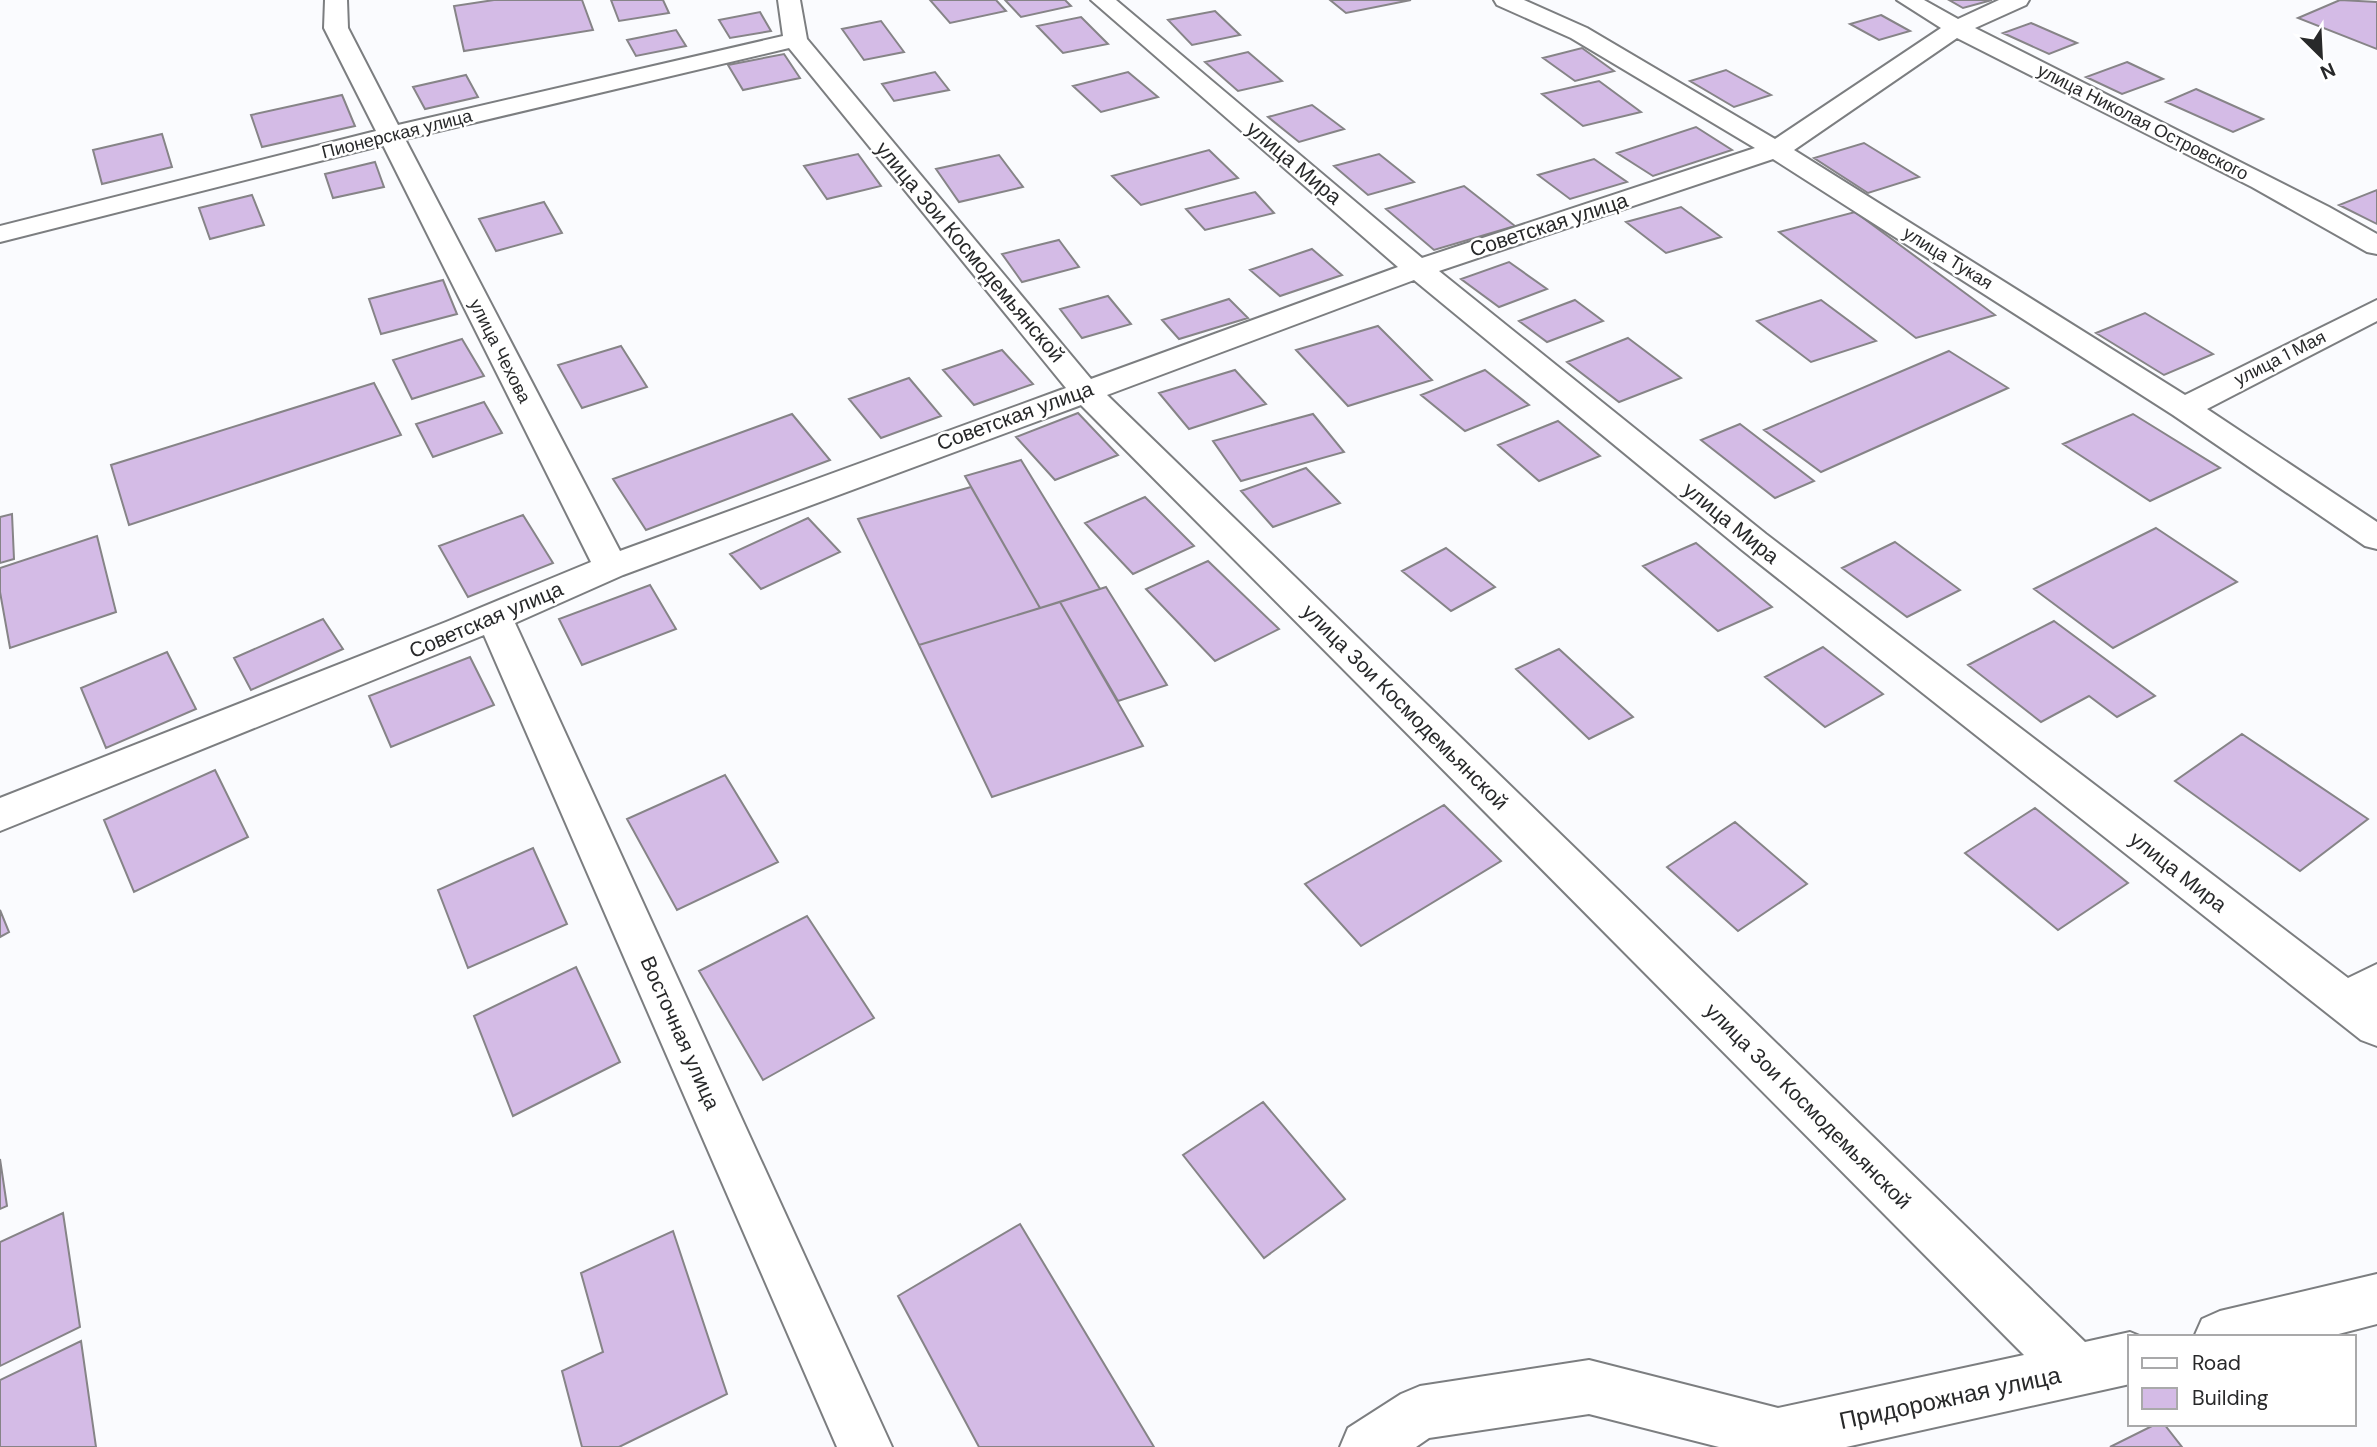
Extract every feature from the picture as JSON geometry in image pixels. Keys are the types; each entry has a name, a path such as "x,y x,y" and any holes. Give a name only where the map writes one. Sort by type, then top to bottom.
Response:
{"street":[{"name":"улица Чехова","path":"336,0 336,28 611,567"},
{"path":"789,0 795,40"},
{"name":"улица Мира","path":"1102,0 1418,269 1754,542 2367,1004"},
{"name":"улица Тукая","path":"1505,0 1579,33 1776,149 2185,408 2377,538"},
{"name":"улица Николая Островского","path":"1908,0 1956,28 2253,178 2377,246"},
{"name":"Советская улица","path":"0,815 122,763 495,619 611,567 1084,390 1418,269 1776,149 1956,28 2018,0"},
{"name":"Пионерская улица","path":"0,234 390,135 795,40"},
{"name":"улица Зои Космодемьянской","path":"795,40 1084,390 2077,1371"},
{"name":"улица 1 Мая","path":"2185,408 2377,309"},
{"name":"Восточная улица","path":"495,619 865,1447"},
{"path":"2228,1335 2377,1299"},
{"name":"Придорожная улица","path":"1367,1447 1420,1413 1589,1387 1777,1435 2128,1359"}],"building":[{"path":"494,0 582,0 593,30 464,51 454,6"},
{"path":"611,0 663,0 669,13 619,21"},
{"path":"930,0 996,0 1006,11 950,23"},
{"path":"1005,0 1065,0 1071,6 1021,17"},
{"path":"1330,0 1411,0 1346,13"},
{"path":"1949,0 1992,0 1963,8"},
{"path":"2340,0 2377,2 2377,49 2298,18"},
{"path":"1215,11 1240,35 1192,45 1168,20"},
{"path":"760,12 771,31 730,38 719,20"},
{"path":"1881,15 1910,31 1879,40 1850,24"},
{"path":"1081,17 1108,44 1063,53 1037,26"},
{"path":"881,21 904,52 864,60 842,29"},
{"path":"2031,23 2077,43 2049,54 2003,33"},
{"path":"676,30 686,46 636,56 627,40"},
{"path":"1582,48 1614,71 1575,81 1543,58"},
{"path":"1248,52 1282,81 1238,91 1205,62"},
{"path":"784,54 800,78 743,90 728,65"},
{"path":"2127,62 2163,79 2122,94 2086,77"},
{"path":"1726,70 1771,95 1734,107 1690,81"},
{"path":"935,72 949,90 894,101 882,84"},
{"path":"1128,72 1158,97 1101,112 1073,86"},
{"path":"466,75 478,97 425,109 413,87"},
{"path":"1599,81 1641,112 1583,126 1542,94"},
{"path":"2196,89 2263,119 2233,132 2166,102"},
{"path":"342,95 355,126 262,147 251,115"},
{"path":"1312,105 1344,129 1299,142 1268,117"},
{"path":"1696,127 1732,150 1653,176 1617,153"},
{"path":"162,134 172,167 102,184 93,150"},
{"path":"1864,143 1919,177 1868,193 1814,158"},
{"path":"1209,150 1238,178 1141,205 1112,176"},
{"path":"858,154 881,186 827,199 804,166"},
{"path":"1379,154 1414,182 1368,195 1334,166"},
{"path":"999,155 1023,187 959,202 936,169"},
{"path":"1594,159 1627,182 1570,199 1538,175"},
{"path":"375,162 384,187 333,198 325,174"},
{"path":"1464,186 1515,226 1434,250 1386,209"},
{"path":"2377,190 2377,224 2339,205"},
{"path":"1255,192 1274,213 1205,230 1186,209"},
{"path":"252,195 264,225 210,239 199,208"},
{"path":"544,202 562,233 496,251 479,219"},
{"path":"1681,207 1721,237 1666,253 1626,222"},
{"path":"1855,212 1995,315 1916,338 1779,232"},
{"path":"1059,240 1079,267 1022,282 1002,254"},
{"path":"1312,249 1342,275 1280,296 1250,270"},
{"path":"1509,262 1547,289 1499,307 1461,279"},
{"path":"443,280 457,314 381,334 369,299"},
{"path":"1108,296 1131,324 1082,338 1060,309"},
{"path":"1229,299 1248,318 1179,339 1162,320"},
{"path":"1575,300 1603,321 1547,342 1519,321"},
{"path":"1821,300 1876,341 1811,362 1757,321"},
{"path":"2145,313 2213,354 2164,375 2096,333"},
{"path":"1378,326 1432,380 1348,406 1296,350"},
{"path":"1628,338 1681,378 1619,402 1567,362"},
{"path":"462,339 484,376 412,399 393,360"},
{"path":"621,346 647,387 582,408 558,365"},
{"path":"1002,350 1033,384 974,405 943,370"},
{"path":"1949,351 2008,388 1821,472 1764,430"},
{"path":"1235,370 1266,404 1189,429 1159,393"},
{"path":"1485,370 1529,405 1465,431 1421,395"},
{"path":"909,378 941,416 881,438 849,399"},
{"path":"374,383 401,435 129,525 111,465"},
{"path":"484,402 502,433 433,457 416,424"},
{"path":"1078,413 1118,455 1055,480 1016,437"},
{"path":"792,414 830,460 646,530 613,479"},
{"path":"1313,414 1344,452 1241,481 1213,441"},
{"path":"2133,414 2220,468 2150,501 2063,444"},
{"path":"1558,421 1600,456 1539,481 1498,445"},
{"path":"1740,424 1814,481 1775,498 1701,440"},
{"path":"1021,460 1100,589 1040,608 965,476"},
{"path":"1306,468 1340,503 1273,527 1241,491"},
{"path":"971,487 1040,608 919,645 858,519"},
{"path":"1145,497 1194,546 1133,574 1085,523"},
{"path":"12,514 14,559 0,563 0,517"},
{"path":"523,515 553,563 468,597 439,546"},
{"path":"808,518 840,552 761,589 730,554"},
{"path":"2156,528 2237,582 2113,648 2034,589"},
{"path":"97,536 116,612 10,648 0,592 0,568"},
{"path":"1895,542 1960,590 1907,617 1842,568"},
{"path":"1696,543 1772,607 1718,631 1643,566"},
{"path":"1446,548 1495,587 1451,611 1402,571"},
{"path":"1208,561 1279,629 1215,661 1146,589"},
{"path":"650,585 676,629 582,665 559,619"},
{"path":"1106,587 1167,685 1118,701 1060,602"},
{"path":"1060,602 1143,746 992,797 919,645"},
{"path":"323,619 343,649 251,690 234,658"},
{"path":"2054,621 2155,696 2117,717 2089,696 2041,722 1968,665"},
{"path":"1823,647 1883,694 1825,727 1765,677"},
{"path":"1559,649 1633,717 1589,739 1516,669"},
{"path":"167,652 196,709 106,748 81,688"},
{"path":"470,657 494,705 391,747 369,696"},
{"path":"2242,734 2368,819 2300,871 2175,781"},
{"path":"215,770 248,837 134,892 104,820"},
{"path":"725,775 778,862 677,910 627,819"},
{"path":"1444,805 1501,861 1361,946 1305,884"},
{"path":"2035,808 2128,883 2058,930 1965,853"},
{"path":"1735,822 1807,884 1738,931 1667,867"},
{"path":"533,848 567,924 468,968 438,890"},
{"path":"0,910 9,932 0,937"},
{"path":"807,916 874,1018 763,1080 699,971"},
{"path":"576,967 620,1062 513,1116 474,1016"},
{"path":"1263,1102 1345,1199 1264,1258 1183,1155"},
{"path":"0,1159 7,1206 0,1209"},
{"path":"63,1213 80,1327 0,1366 0,1242"},
{"path":"1020,1224 1154,1447 979,1447 898,1296"},
{"path":"673,1231 727,1394 619,1447 582,1447 562,1371 603,1352 581,1273"},
{"path":"81,1341 96,1447 0,1447 0,1380"},
{"path":"2152,1426 2166,1426 2182,1447 2110,1447"}]}
